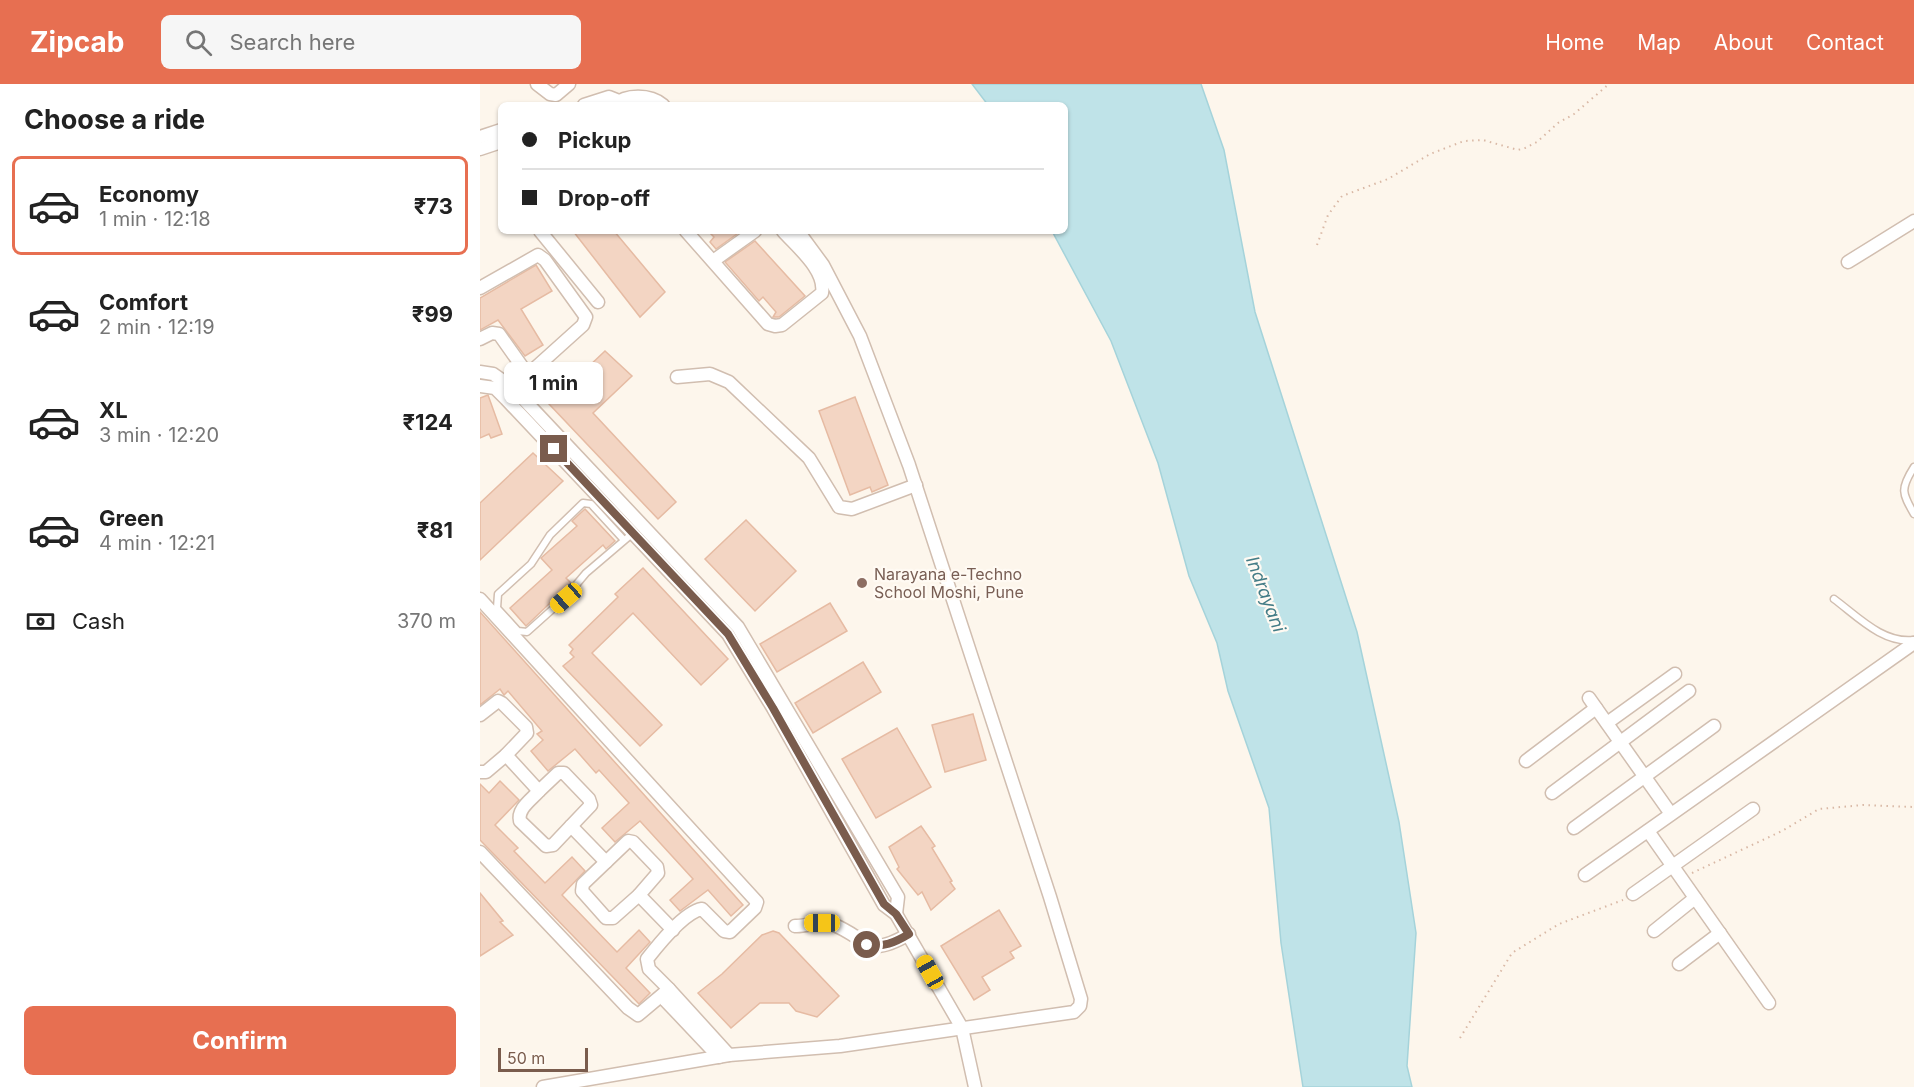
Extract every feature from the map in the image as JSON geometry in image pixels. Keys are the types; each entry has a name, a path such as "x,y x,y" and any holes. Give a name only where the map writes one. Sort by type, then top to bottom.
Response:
{"street":[{"path":"537,84 550,94 556,95 568,84"},
{"path":"627,84 632,97"},
{"path":"619,102 632,97 649,98 657,102"},
{"path":"595,102 609,98 615,102"},
{"path":"480,137 498,131"},
{"path":"480,149 498,143"},
{"path":"1848,262 1914,221"},
{"path":"542,234 598,302"},
{"path":"689,234 768,324 775,327 782,325 822,293 823,287 814,267 786,234"},
{"path":"713,261 751,234"},
{"path":"543,1087 724,1056 840,1046 1074,1012 1080,1006 1081,999 1050,897 916,485 860,336 823,265 800,234"},
{"path":"480,288 538,255 585,313 583,325 509,394"},
{"path":"480,339 492,333 499,334 528,375"},
{"path":"480,372 493,374 629,537 668,561"},
{"path":"677,377 710,374 729,382 809,458 839,507 852,509 916,485"},
{"path":"480,386 495,388 509,394 668,561 751,661 858,829 898,897 896,914"},
{"path":"480,599 757,902 755,908 730,932 724,931 702,909 696,910 673,930 647,959 649,969 667,995 724,1056"},
{"path":"1585,875 1914,641"},
{"path":"751,661 884,904 896,914 909,934 962,1028 975,1087"},
{"path":"1606,723 1675,674"},
{"path":"1552,793 1689,691"},
{"path":"480,715 498,701 525,728 527,733 486,772 480,772"},
{"path":"1526,761 1592,703 1671,814"},
{"path":"1574,828 1714,726"},
{"path":"506,755 539,791"},
{"path":"558,773 564,773 589,799 591,805 553,844 546,846 520,821 519,816 522,809 539,791 558,773"},
{"path":"1629,896 1753,808"},
{"path":"571,826 606,862"},
{"path":"845,836 858,829"},
{"path":"1648,831 1769,1003"},
{"path":"628,841 633,842 657,867 658,873 639,895 612,918 606,918 582,891 583,884 606,862 628,841"},
{"path":"480,852 634,1014 641,1013 667,995"},
{"path":"639,895 673,930"},
{"path":"1654,931 1695,898"},
{"path":"795,926 809,923 831,923 867,945 881,947 895,943 909,934"},
{"path":"1679,964 1720,933"}],"lane":[{"path":"1914,467 1904,484 1903,492 1914,514"},
{"path":"583,503 591,504 629,537 586,573 566,598 527,632 518,631 497,608 498,594 531,564 550,535 583,503"},
{"path":"1834,599 1870,627 1892,638 1914,641"}],"path":[{"path":"1317,245 1329,215 1342,196 1388,179 1430,154 1464,141 1483,140 1518,150 1525,148 1574,114 1610,84"},
{"path":"1681,877 1782,831 1819,809 1863,805 1914,807"},
{"path":"1460,1038 1512,953 1559,924 1629,896"}],"water":[{"name":"Indrayani","path":"972,84 1201,84 1224,150 1255,312 1357,632 1399,822 1416,933 1407,1066 1412,1087 1303,1087 1281,943 1269,808 1228,691 1217,643 1189,576 1158,463 1111,341 1054,234 1068,234 1068,102 986,102"}],"building":[{"path":"575,234 617,234 665,292 640,317"},
{"path":"711,234 737,234 716,249 710,242 714,237"},
{"path":"755,241 805,296 779,317 773,317 776,312 763,297 759,301 725,262"},
{"path":"536,265 552,291 521,309 543,345 525,356 498,320 480,330 480,298"},
{"path":"605,351 632,376 593,413 676,502 658,519 549,404"},
{"path":"488,395 502,434 491,438 489,434 480,438 480,398"},
{"path":"855,397 888,485 872,492 870,487 850,495 819,411"},
{"path":"533,453 563,481 480,560 480,503"},
{"path":"585,509 615,541 606,549 603,545 566,578 571,583 526,626 510,608 552,570 541,558 577,526 572,521"},
{"path":"746,520 796,571 755,611 705,559"},
{"path":"643,568 728,659 701,685 633,613 592,653 662,725 640,746 563,666 574,657 570,653 573,649 569,645 618,597 615,594"},
{"path":"830,603 847,631 777,672 760,644"},
{"path":"480,612 743,905 731,916 708,890 680,911 670,900 693,879 640,821 615,842 602,828 629,803 599,770 596,773 575,749 548,771 531,751 543,740 537,734 542,731 508,691 504,695 500,689 480,705"},
{"path":"863,662 881,692 813,733 795,703"},
{"path":"973,714 986,760 945,772 932,725"},
{"path":"897,728 931,787 876,818 842,759"},
{"path":"500,781 519,800 495,825 518,848 514,851 545,883 572,857 585,871 562,895 617,952 639,930 650,942 626,968 650,993 639,1004 480,840 480,784 489,793"},
{"path":"921,826 935,846 932,848 955,889 931,910 922,892 918,895 897,869 899,867 889,847"},
{"path":"480,893 503,921 500,922 513,935 480,956"},
{"path":"999,910 1021,946 1010,952 1014,958 982,977 990,990 974,1000 941,946"},
{"path":"773,931 779,933 839,996 817,1017 796,1011 789,1003 760,1003 731,1028 698,993 722,974 762,935"}],"place":[{"name":"Narayana e-Techno School Moshi, Pune","path":"862,583"}],"route":[{"path":"554,449 728,634 773,708 884,904 896,914 909,934 895,943 881,947 867,945"}]}
